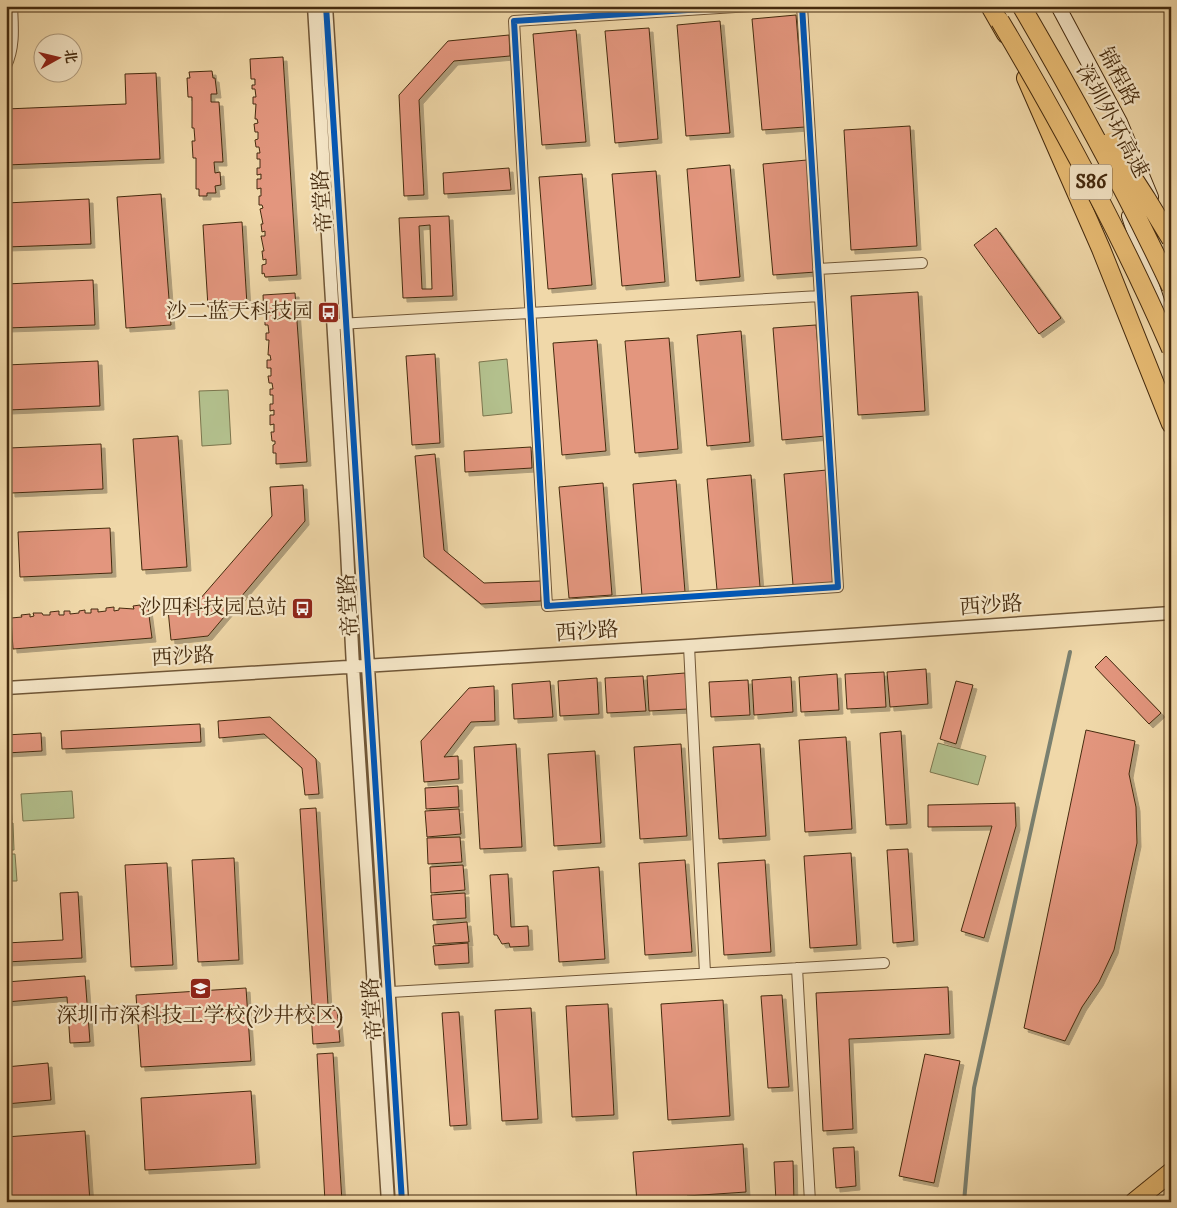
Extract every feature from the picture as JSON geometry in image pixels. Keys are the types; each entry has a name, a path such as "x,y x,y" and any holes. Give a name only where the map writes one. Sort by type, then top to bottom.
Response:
{"highway":[{"path":"1023,7 1171,240"},
{"name":"深圳外环高速","path":"1023,7 1092,130 1171,287"},
{"path":"995,14 1100,249 1171,424"},
{"name":"S86","path":"995,14 1061,127 1102,205 1171,349"},
{"path":"1134,1202 1171,1172"}],"main road":[{"name":"锦程路","path":"1058,6 1120,122 1145,179 1171,252"},
{"path":"1023,7 1095,134 1119,189 1156,296 1171,356"}],"street":[{"path":"6,66 12,52 14,38 12,6"},
{"name":"帝堂路","path":"314,6 353,667 388,1202"},
{"name":"帝堂路","path":"326,6 402,1202"},
{"path":"751,6 514,21 547,606 838,587 802,6"},
{"path":"818,269 922,263"},
{"path":"333,324 820,296"},
{"name":"西沙路","path":"6,688 688,646 1171,613"},
{"path":"688,646 705,973"},
{"path":"374,994 884,963"},
{"path":"797,968 810,1202"}],"green space":[{"path":"507,359 512,413 483,416 479,362"},
{"path":"228,390 231,444 202,446 199,391"},
{"path":"938,743 986,756 978,785 930,772"},
{"path":"72,791 74,818 23,821 21,794"},
{"path":"10,792 12,820 6,820 6,793"},
{"path":"6,823 13,823 14,850 6,850"},
{"path":"6,854 15,854 17,881 6,881"}],"building":[{"path":"796,15 805,127 762,130 752,19"},
{"path":"720,21 730,133 686,136 677,25"},
{"path":"649,28 658,139 615,143 605,31"},
{"path":"576,30 586,142 542,145 533,34"},
{"path":"509,35 510,56 454,61 419,100 424,195 404,196 399,95 448,41"},
{"path":"283,57 297,275 265,277 264,273 262,274 262,265 266,264 266,259 263,260 262,251 264,251 261,236 265,236 265,231 262,232 261,224 263,224 260,209 263,208 262,205 259,205 261,188 257,189 257,179 261,179 261,174 257,175 257,168 260,168 260,159 257,159 257,153 260,153 259,147 256,147 255,140 258,139 258,132 255,132 254,124 258,123 257,119 255,119 256,104 253,104 253,97 256,97 255,89 252,89 252,85 255,85 255,79 251,79 250,59"},
{"path":"212,71 217,94 211,94 211,102 219,102 223,162 214,162 215,173 220,172 221,185 215,186 216,193 207,193 207,196 199,196 199,189 196,189 196,158 193,158 192,141 195,141 194,128 192,128 192,97 188,97 187,78 190,78 189,72"},
{"path":"156,73 160,159 6,165 6,109 126,104 125,74"},
{"path":"910,126 917,246 851,250 844,130"},
{"path":"807,160 816,272 773,275 763,164"},
{"path":"730,165 740,277 696,281 687,169"},
{"path":"509,168 511,190 444,194 443,173"},
{"path":"656,171 665,282 622,286 612,174"},
{"path":"582,174 592,285 548,289 539,177"},
{"path":"161,194 171,325 126,328 117,197"},
{"path":"89,199 91,244 6,247 6,203"},
{"path":"449,216 453,296 403,298 399,218","holes":["430,225 432,289 422,289 419,226"]},
{"path":"242,222 247,305 208,307 203,225"},
{"path":"996,228 1061,318 1039,334 974,245"},
{"path":"93,280 95,325 6,328 6,284"},
{"path":"918,292 925,411 858,415 851,296"},
{"path":"295,293 307,462 276,464 276,453 273,453 275,441 272,441 271,432 274,432 274,424 270,425 270,415 274,415 274,410 270,411 270,404 273,404 273,395 270,395 270,389 273,389 272,383 269,383 268,376 271,376 271,368 267,368 267,360 271,360 270,355 268,355 269,340 266,340 266,333 269,333 268,325 265,325 265,321 268,321 268,315 264,315 263,295"},
{"path":"816,325 826,436 782,440 773,328"},
{"path":"741,331 750,442 707,446 697,335"},
{"path":"669,338 678,449 635,453 625,341"},
{"path":"597,340 606,451 562,455 553,343"},
{"path":"435,354 440,443 412,445 406,356"},
{"path":"98,361 100,406 8,410 6,365"},
{"path":"178,436 187,567 142,570 133,439"},
{"path":"101,444 103,489 11,493 9,448"},
{"path":"531,447 532,468 465,472 464,451"},
{"path":"435,454 444,550 484,583 541,581 541,601 481,604 424,557 415,456"},
{"path":"827,470 836,582 793,585 784,474"},
{"path":"751,475 760,587 717,590 707,479"},
{"path":"676,480 685,592 642,596 633,484"},
{"path":"603,483 612,595 569,598 559,487"},
{"path":"303,485 305,521 208,636 171,640 168,610 193,607 272,516 270,487"},
{"path":"110,528 112,573 20,577 18,532"},
{"path":"140,605 141,609 148,608 152,638 13,649 11,618 30,614 30,617 34,616 33,613 50,615 50,612 59,611 59,615 64,615 64,611 70,611 70,614 85,610 85,613 91,613 91,609 98,609 98,612 106,611 106,608 114,607 114,611 119,610 119,608 134,609 133,606"},
{"path":"1106,656 1161,713 1149,724 1095,667"},
{"path":"926,669 928,704 890,707 887,672"},
{"path":"884,672 886,707 847,709 845,674"},
{"path":"685,673 688,709 649,711 647,676"},
{"path":"837,674 839,710 801,712 799,677"},
{"path":"643,676 646,711 607,713 605,678"},
{"path":"791,677 793,712 754,715 752,680"},
{"path":"597,678 599,714 560,716 558,681"},
{"path":"748,680 750,715 711,717 709,682"},
{"path":"550,681 553,717 514,719 512,684"},
{"path":"956,681 973,685 956,744 940,739"},
{"path":"494,686 495,721 471,722 444,757 458,756 459,779 424,782 421,741 469,688"},
{"path":"270,717 316,759 319,794 305,795 302,768 264,734 219,738 218,721"},
{"path":"200,724 201,742 62,749 61,731"},
{"path":"1086,730 1135,741 1129,774 1136,807 1137,843 1114,950 1099,982 1082,1007 1065,1041 1024,1028"},
{"path":"901,731 907,824 886,825 880,733"},
{"path":"41,733 42,751 6,753 6,735"},
{"path":"846,737 852,829 805,832 799,740"},
{"path":"516,744 522,847 480,849 474,747"},
{"path":"681,744 687,836 640,839 634,747"},
{"path":"760,744 766,836 719,839 713,747"},
{"path":"595,751 601,843 554,846 548,754"},
{"path":"458,786 459,807 426,809 425,788"},
{"path":"1015,803 1016,826 984,938 961,931 992,826 928,827 928,805"},
{"path":"316,808 328,1005 312,1005 300,809"},
{"path":"459,809 461,834 427,837 425,811"},
{"path":"460,837 462,862 428,864 427,838"},
{"path":"908,849 914,941 893,943 887,850"},
{"path":"851,853 857,945 810,948 804,856"},
{"path":"234,858 239,960 198,962 192,860"},
{"path":"685,860 692,952 645,955 639,863"},
{"path":"765,860 771,952 724,955 718,863"},
{"path":"167,863 173,965 131,967 125,865"},
{"path":"463,865 465,890 431,893 430,867"},
{"path":"599,867 605,959 559,962 553,871"},
{"path":"508,874 511,927 528,926 529,946 510,947 509,943 502,944 497,935 494,935 490,875"},
{"path":"78,892 82,958 6,962 6,943 63,940 60,893"},
{"path":"465,893 466,918 433,920 431,895"},
{"path":"467,922 469,942 435,944 433,925"},
{"path":"468,943 469,963 435,965 433,946"},
{"path":"85,976 90,1042 70,1043 67,997 6,1002 6,982"},
{"path":"948,987 950,1034 849,1039 853,1129 823,1131 816,993"},
{"path":"246,988 251,1061 141,1067 136,995"},
{"path":"782,995 789,1087 768,1088 761,996"},
{"path":"723,1000 730,1116 668,1120 661,1004"},
{"path":"608,1004 614,1115 572,1117 566,1006"},
{"path":"531,1008 538,1119 502,1121 495,1010"},
{"path":"337,1010 340,1042 313,1044 311,1011"},
{"path":"459,1012 467,1125 450,1126 442,1013"},
{"path":"333,1053 342,1202 325,1202 317,1054"},
{"path":"925,1054 960,1061 934,1183 899,1176"},
{"path":"48,1063 51,1100 6,1104 6,1067"},
{"path":"251,1091 256,1164 145,1170 141,1098"},
{"path":"85,1131 90,1202 6,1202 6,1137"},
{"path":"743,1144 746,1192 687,1196 688,1202 637,1202 633,1152"},
{"path":"854,1147 856,1186 836,1188 833,1148"},
{"path":"793,1161 794,1202 776,1202 774,1162"},
{"path":"258,1200 258,1202 219,1202"}],"waterway":[{"path":"964,1202 974,1088 1070,652"}],"cycle path":[{"path":"326,6 402,1202"},
{"path":"751,6 514,21 547,606 838,587 802,6"}],"place":[{"name":"沙二蓝天科技园","path":"329,312"},
{"name":"沙四科技园总站","path":"303,608"},
{"name":"深圳市深科技工学校(沙井校区)","path":"200,989"}]}
